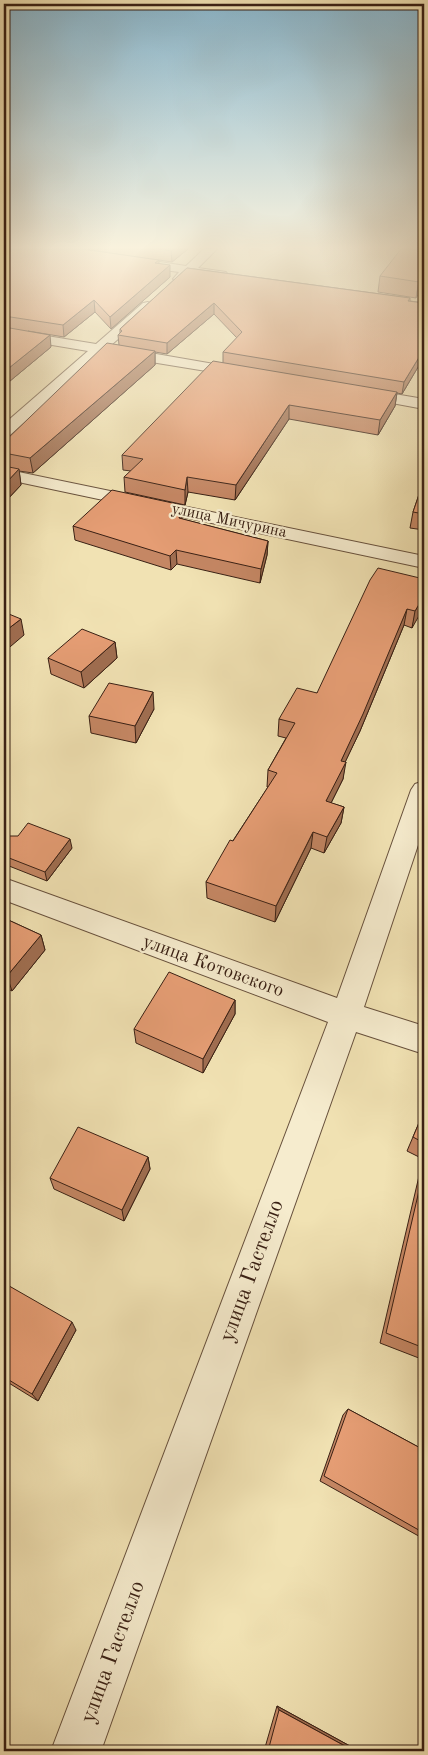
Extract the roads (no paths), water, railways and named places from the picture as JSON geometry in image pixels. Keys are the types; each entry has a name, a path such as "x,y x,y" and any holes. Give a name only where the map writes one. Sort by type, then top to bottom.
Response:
{"street":[{"path":"4,432 120,331"},
{"path":"4,333 257,375"},
{"path":"346,390 424,404"},
{"name":"улица Мичурина","path":"4,474 424,562"},
{"name":"улица Гастелло","path":"76,1751 346,1016 424,790"},
{"name":"улица Котовского","path":"4,889 346,1016 424,1040"}]}
